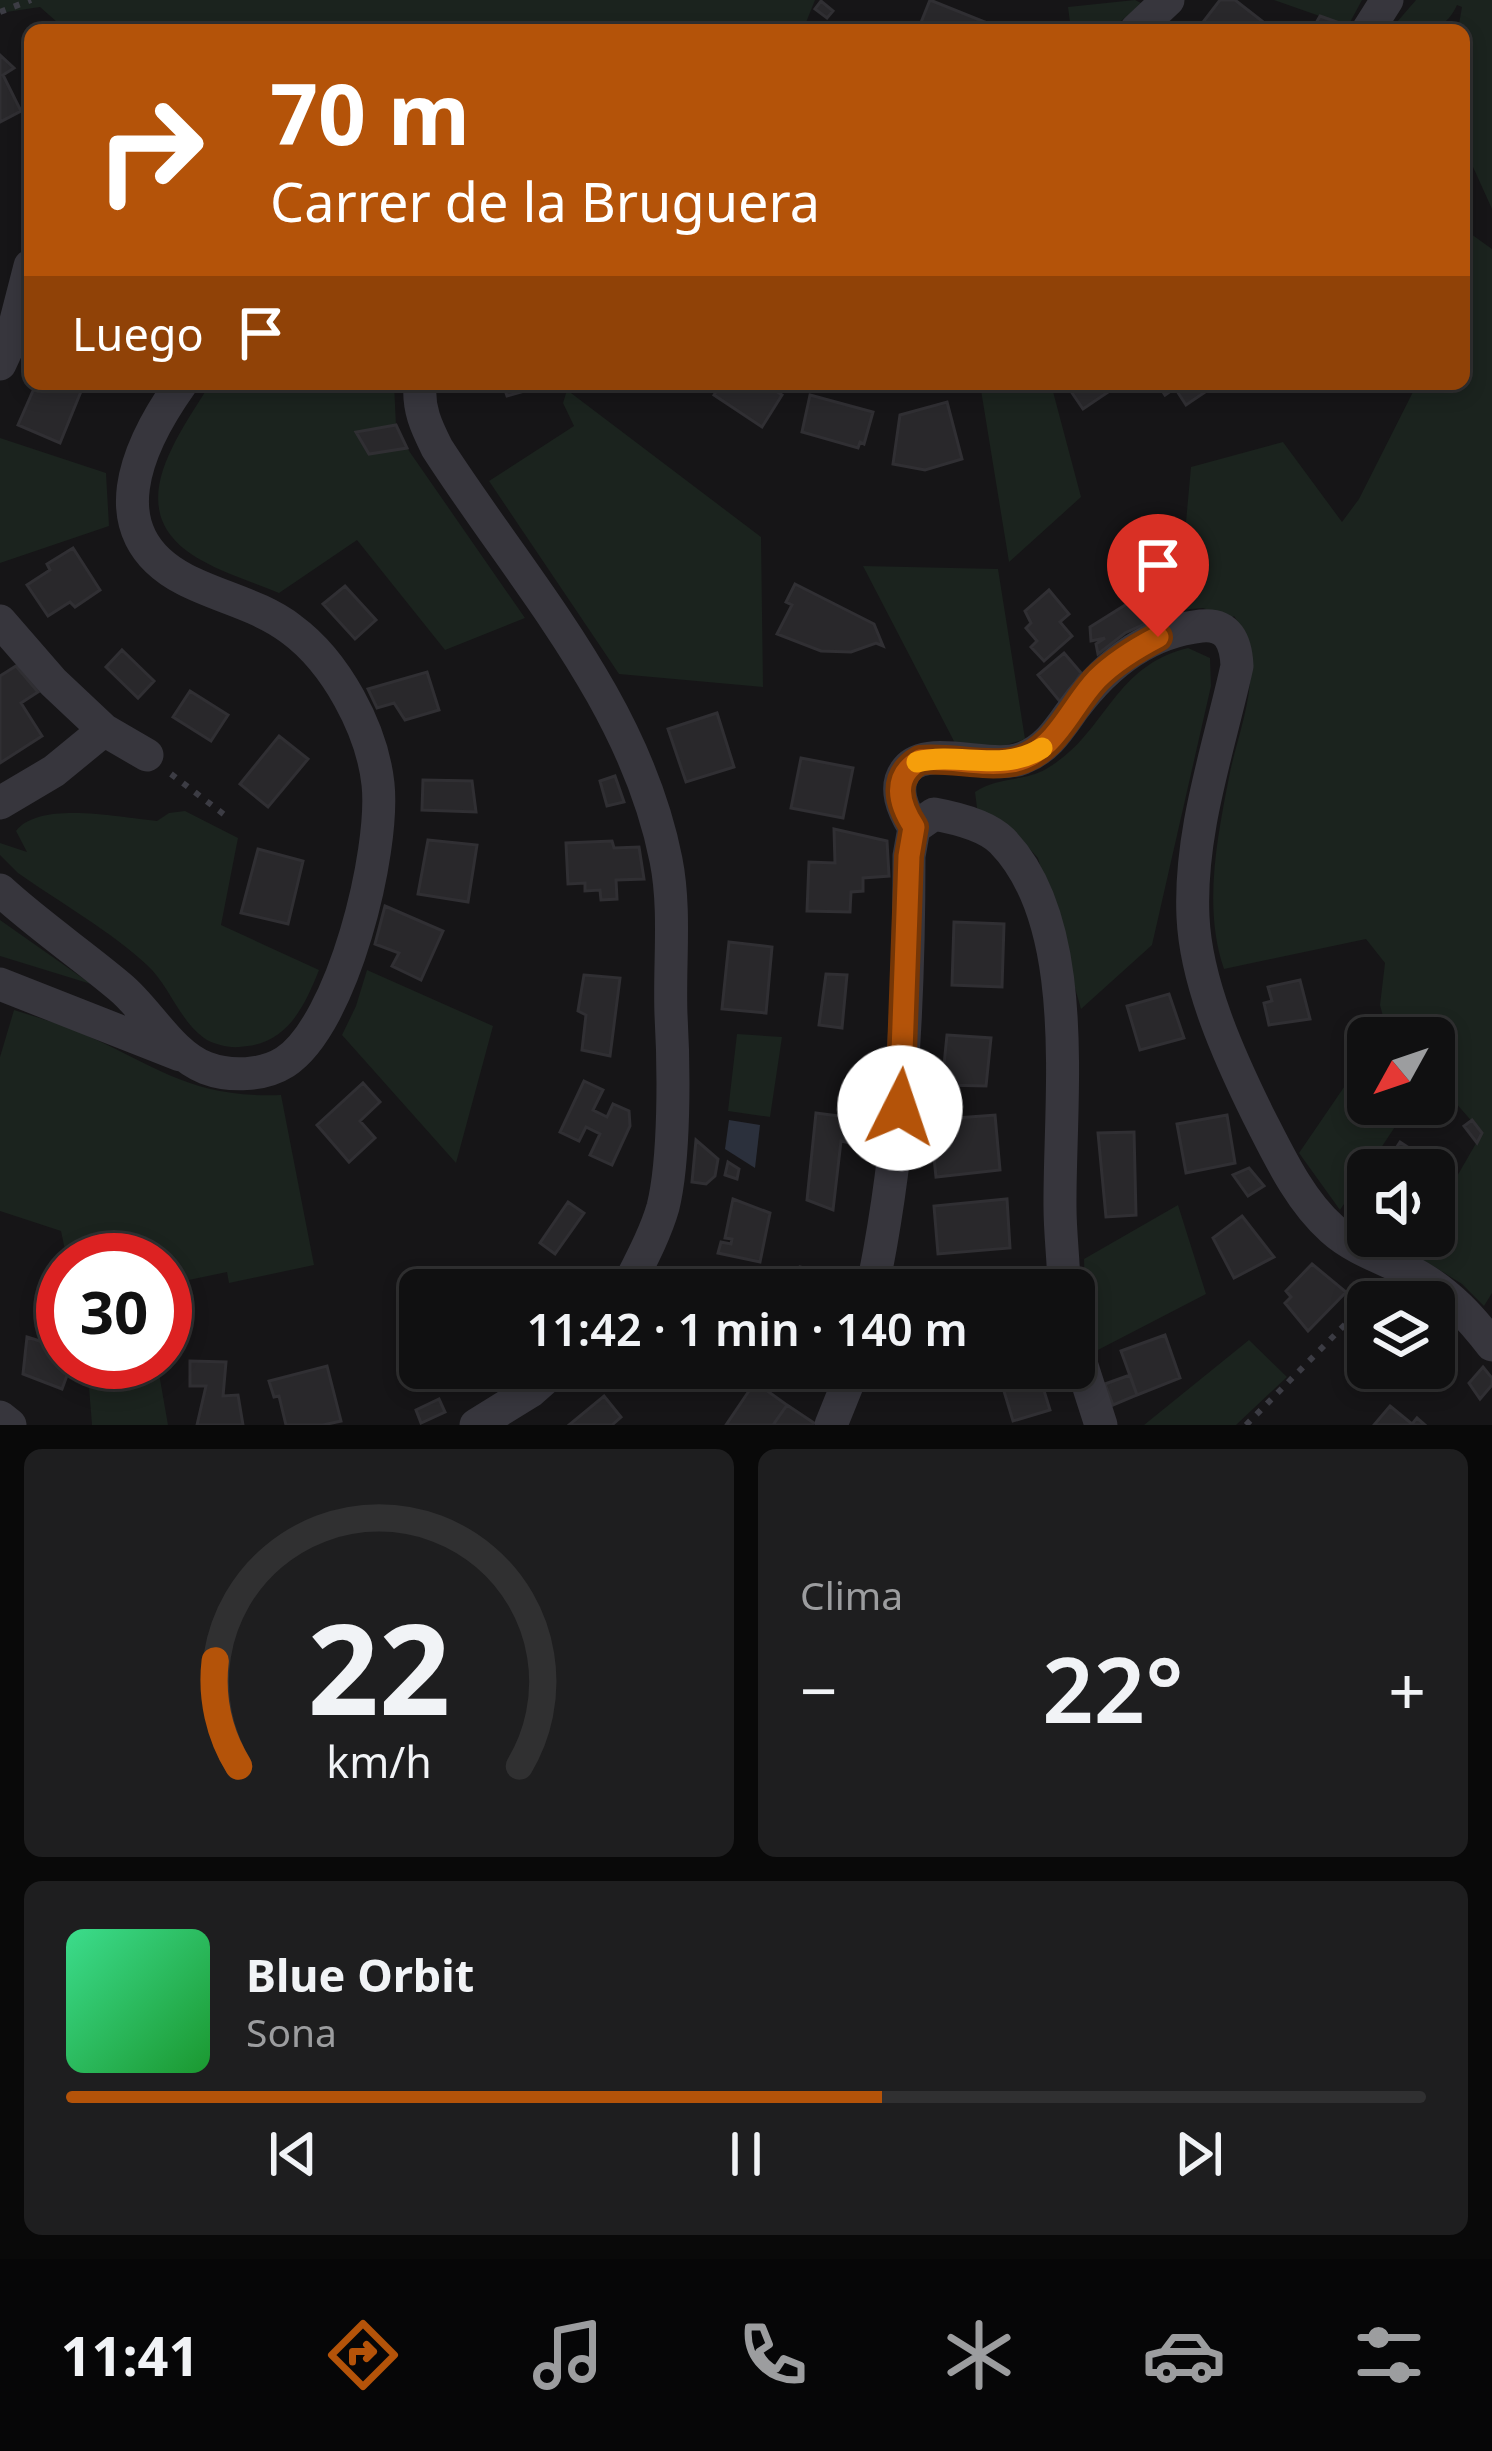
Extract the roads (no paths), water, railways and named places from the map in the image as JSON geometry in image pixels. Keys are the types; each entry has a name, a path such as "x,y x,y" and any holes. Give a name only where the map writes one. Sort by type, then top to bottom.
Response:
{"street":[{"path":"1142,24 1168,0"},
{"path":"0,364 24,286"},
{"path":"0,984 228,1072 270,1070 290,1059 326,1013 348,956 380,817 377,778 362,730 317,650 287,626 170,571 142,542 135,524 132,484 152,431 177,390"},
{"path":"419,390 424,422 437,448 549,608 614,714 650,800 668,866 673,1050 668,1185 636,1269"},
{"path":"0,621 53,682 104,730 147,755"},
{"path":"876,1269 904,1077 909,856 914,827 902,809 899,783 908,767 920,760 1016,761 1039,751 1120,657 1158,637 1212,625 1236,645 1237,666 1197,837 1196,940 1208,988 1246,1091 1306,1198 1336,1234 1450,1298 1492,1346"},
{"path":"0,803 55,771 104,730"},
{"path":"914,827 934,814 953,817 999,838 1032,888 1045,924 1063,1017 1063,1269"},
{"path":"0,890 130,996 187,1058"},
{"path":"476,1425 533,1389"},
{"path":"831,1425 846,1389"},
{"path":"1089,1389 1101,1425"},
{"path":"0,1417 10,1425"}],"water":[{"path":"729,1120 760,1125 755,1168 725,1149"}]}
